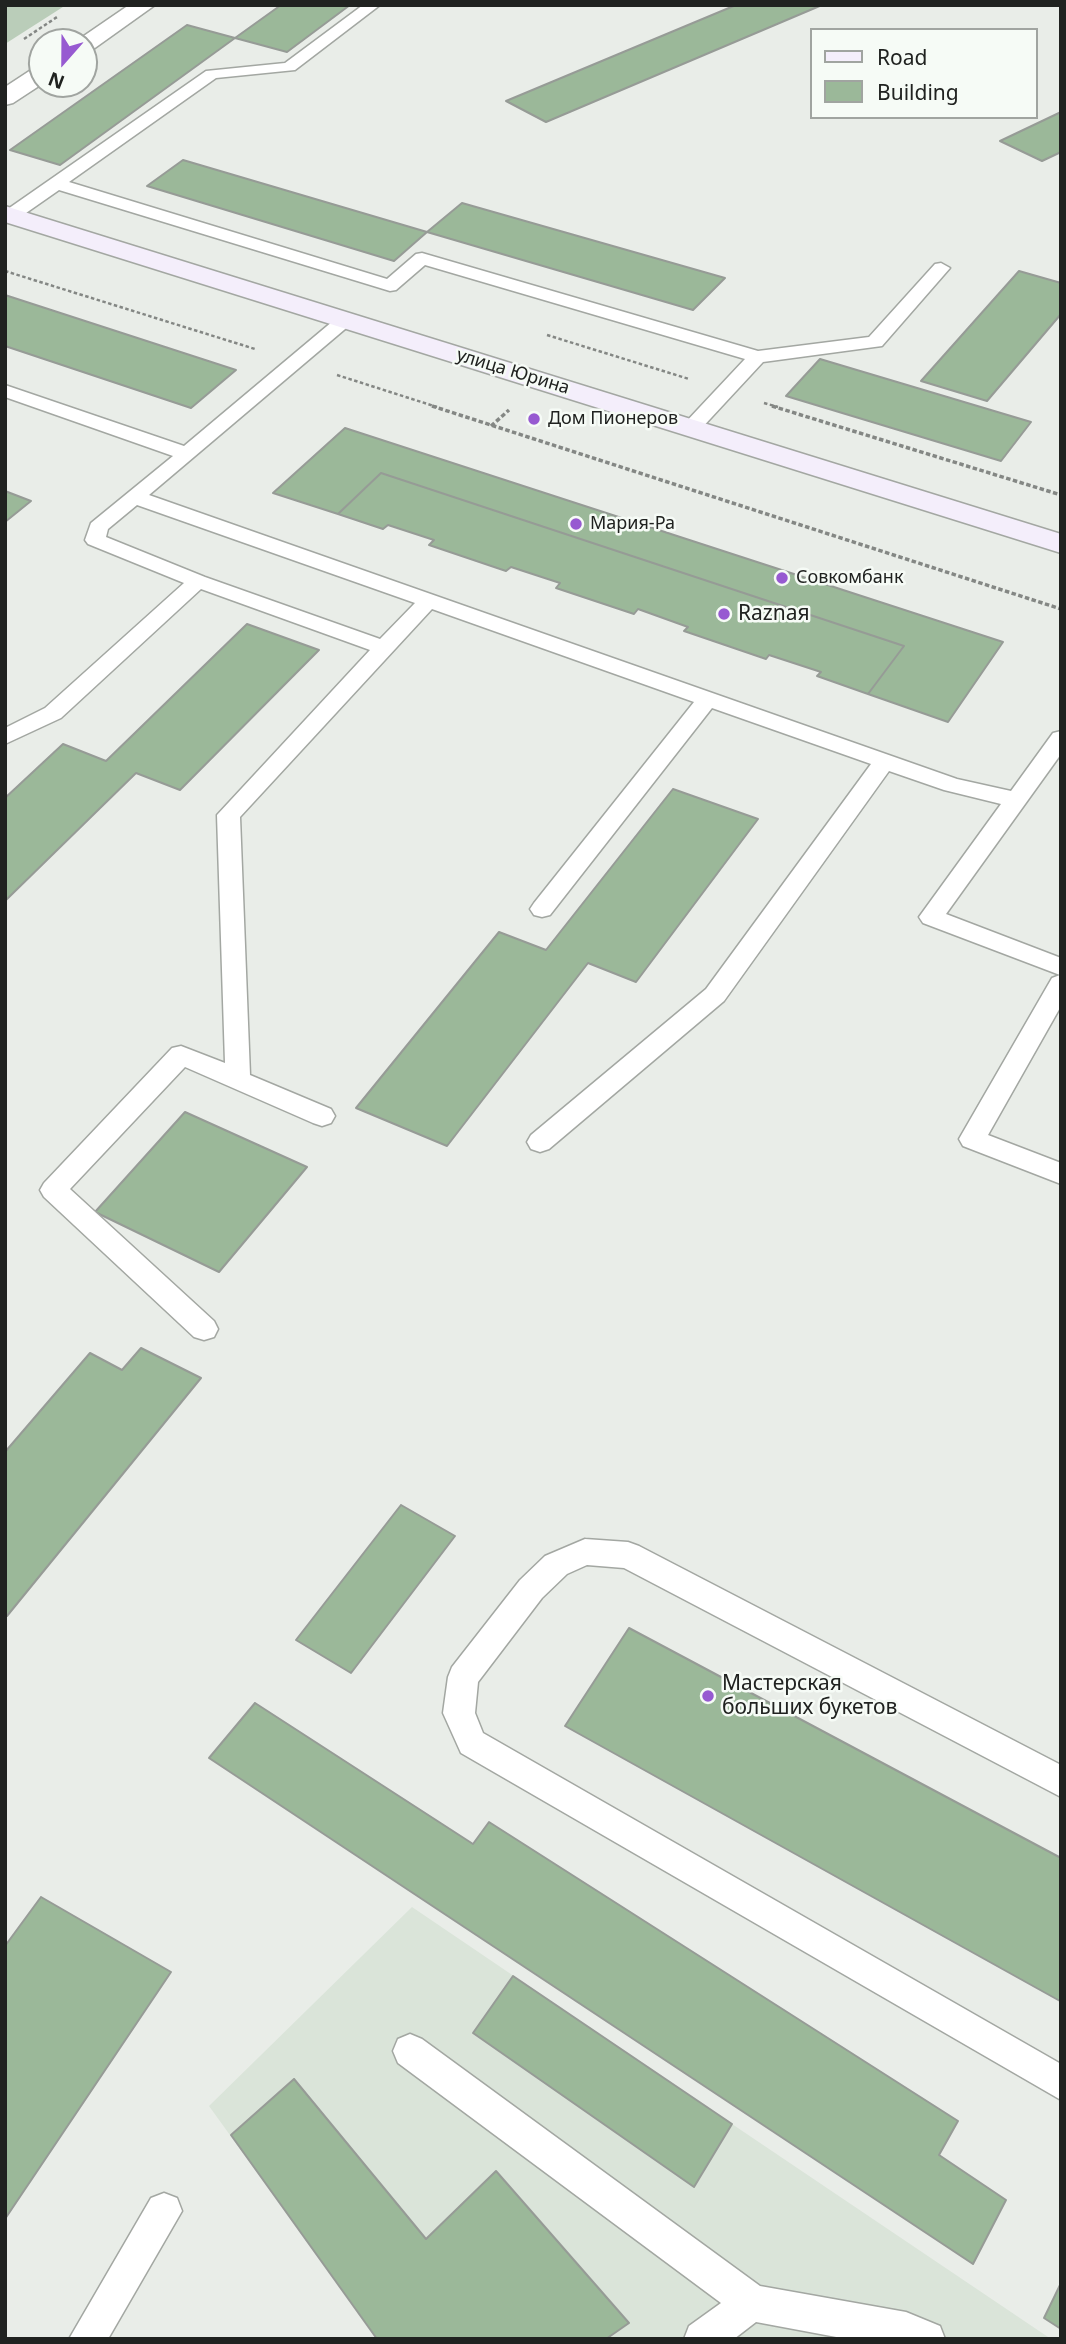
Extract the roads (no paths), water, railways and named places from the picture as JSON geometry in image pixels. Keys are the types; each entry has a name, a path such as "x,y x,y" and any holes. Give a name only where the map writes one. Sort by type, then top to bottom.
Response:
{"main road":[{"name":"улица Юрина","path":"8,215 1061,544"}],"street":[{"path":"98,36 144,5"},
{"path":"5,98 28,82"}],"lane":[{"path":"8,215 212,74 289,68 373,5"},
{"path":"55,183 390,286 422,258 757,356 875,341 941,268"},
{"path":"345,320 98,527 95,540 198,581 384,648"},
{"path":"691,428 757,356"},
{"path":"5,391 187,454"},
{"path":"134,497 884,762 952,785 1016,800"},
{"path":"5,737 53,713 198,581"},
{"path":"238,1079 228,815 428,601"},
{"path":"542,909 708,699"},
{"path":"1061,738 931,917 1061,967"},
{"path":"540,1142 715,995 884,762"},
{"path":"1061,984 972,1139 1061,1174"},
{"path":"204,1329 53,1190 181,1055 322,1116"},
{"path":"1061,1782 628,1555 585,1552 556,1565 531,1589 463,1678 459,1713 472,1743 1061,2083"},
{"path":"410,2051 751,2303 906,2331 928,2339"},
{"path":"87,2339 164,2211"},
{"path":"702,2339 751,2303"}],"place":[{"name":"Дом Пионеров","path":"534,419"},
{"name":"Мария-Ра","path":"576,524"},
{"name":"Совкомбанк","path":"782,578"},
{"name":"Raznaя","path":"724,614"},
{"name":"Мастерская больших букетов","path":"708,1696"}]}
